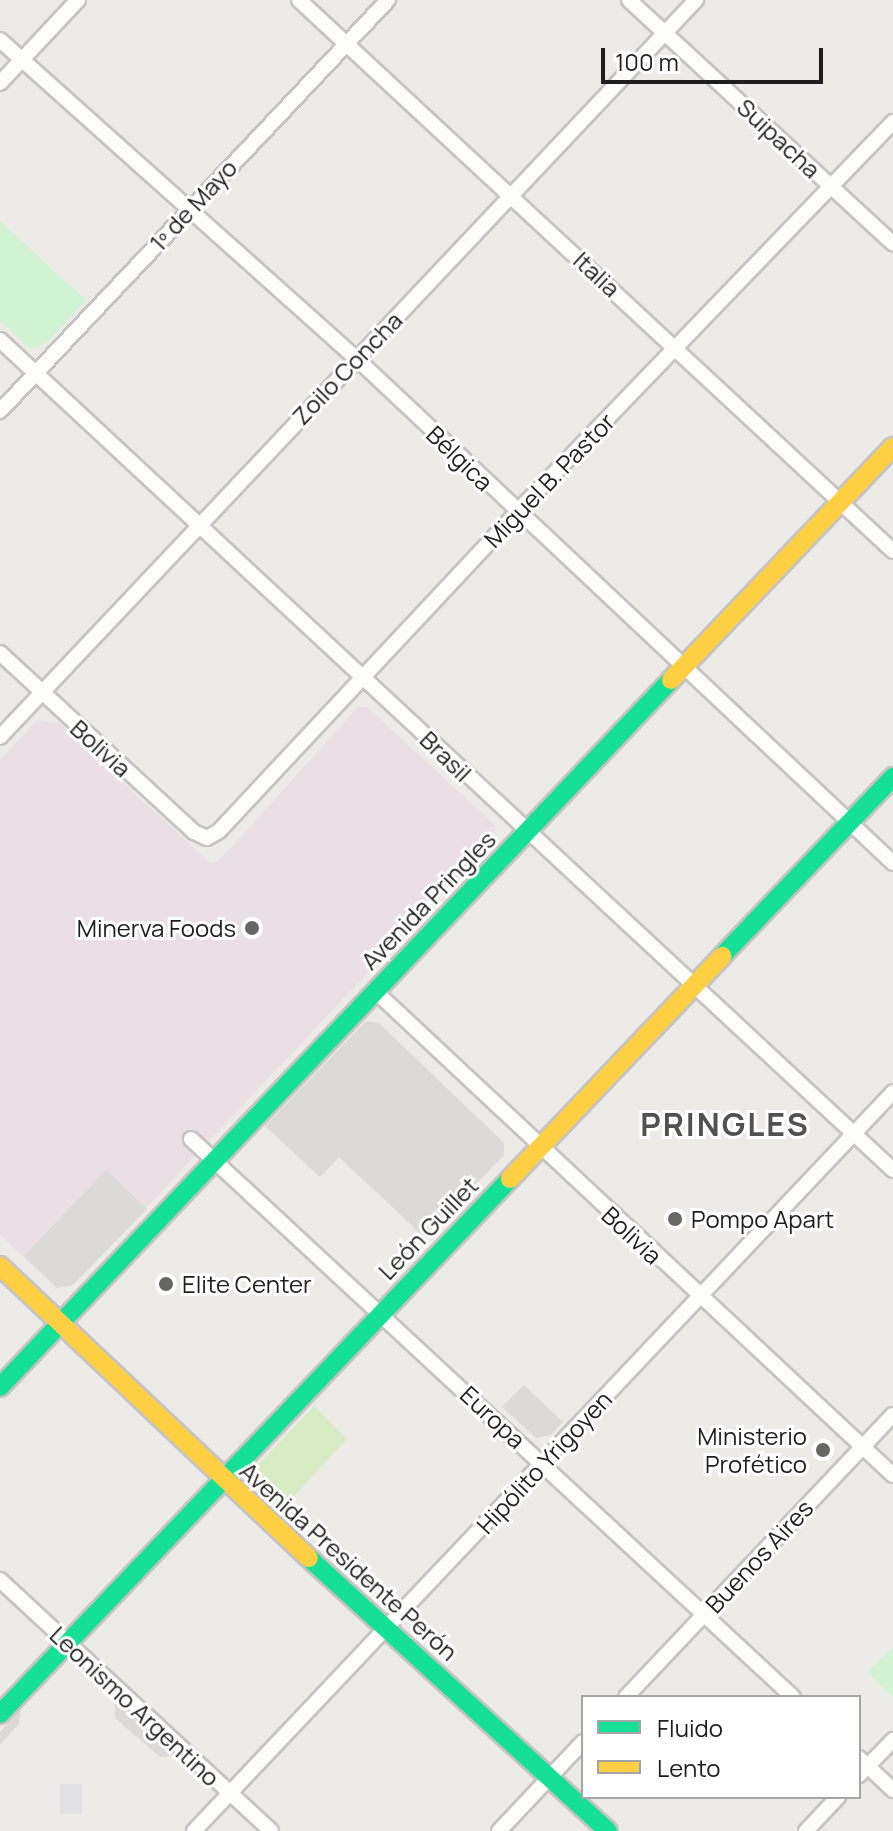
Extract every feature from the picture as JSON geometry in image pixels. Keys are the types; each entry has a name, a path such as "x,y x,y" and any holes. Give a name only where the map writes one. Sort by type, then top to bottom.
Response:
{"main road":[{"name":"Avenida Pringles","path":"0,1387 893,447"},
{"name":"León Guillet","path":"0,1714 893,777"},
{"name":"Avenida Presidente Perón","path":"0,1266 223,1480 388,1626 608,1831"}],"street":[{"path":"0,83 78,0"},
{"name":"Italia","path":"299,0 512,194 893,551"},
{"name":"1º de Mayo","path":"0,411 388,0"},
{"name":"Suipacha","path":"629,0 893,244"},
{"name":"Zoilo Concha","path":"0,737 696,0"},
{"name":"Bélgica","path":"0,40 191,207 356,358 893,863"},
{"name":"Miguel B. Pastor","path":"207,838 219,831 517,512 893,122"},
{"name":"Brasil","path":"0,340 893,1170"},
{"name":"Bolivia","path":"0,653 207,838"},
{"name":"Bolivia","path":"375,991 538,1148 893,1475"},
{"name":"Hipólito Yrigoyen","path":"194,1831 893,1092"},
{"name":"Europa","path":"191,1139 791,1695"},
{"name":"Buenos Aires","path":"628,1695 893,1415"},
{"name":"Leonismo Argentino","path":"0,1580 271,1831"},
{"path":"893,1740 862,1766 893,1790"},
{"path":"499,1831 581,1744"},
{"path":"806,1831 836,1799"}],"shaded area":[{"path":"358,707 367,707 495,825 495,838 73,1285 57,1288 0,1235 0,760 37,720 59,723 210,863 218,862"},
{"path":"366,1021 379,1023 504,1143 504,1155 425,1238 339,1157 320,1177 265,1126"},
{"path":"106,1170 147,1209 73,1285 57,1288 24,1256"},
{"path":"524,1385 563,1422 551,1435 536,1438 502,1407"},
{"path":"115,1703 178,1756 160,1757 115,1718"},
{"path":"21,1709 19,1724 0,1745 0,1732"},
{"path":"60,1784 82,1784 82,1814 60,1814"}],"green space":[{"path":"0,221 86,300 47,343 31,349 0,321"},
{"path":"314,1406 347,1439 282,1509 255,1484 253,1470"},
{"path":"893,1647 893,1698 868,1672"}],"traffic: fast":[{"path":"0,1387 671,680"},
{"path":"722,956 893,777"},
{"path":"0,1714 510,1179"},
{"path":"309,1558 608,1831"}],"traffic: slow":[{"path":"671,680 893,447"},
{"path":"510,1179 722,956"},
{"path":"0,1266 309,1558"}],"place":[{"name":"Minerva Foods","path":"252,928"},
{"name":"Pompo Apart","path":"675,1219"},
{"name":"Elite Center","path":"166,1284"},
{"name":"Ministerio Profético","path":"823,1450"}],"district":[{"name":"PRINGLES","path":"725,1124"}]}
